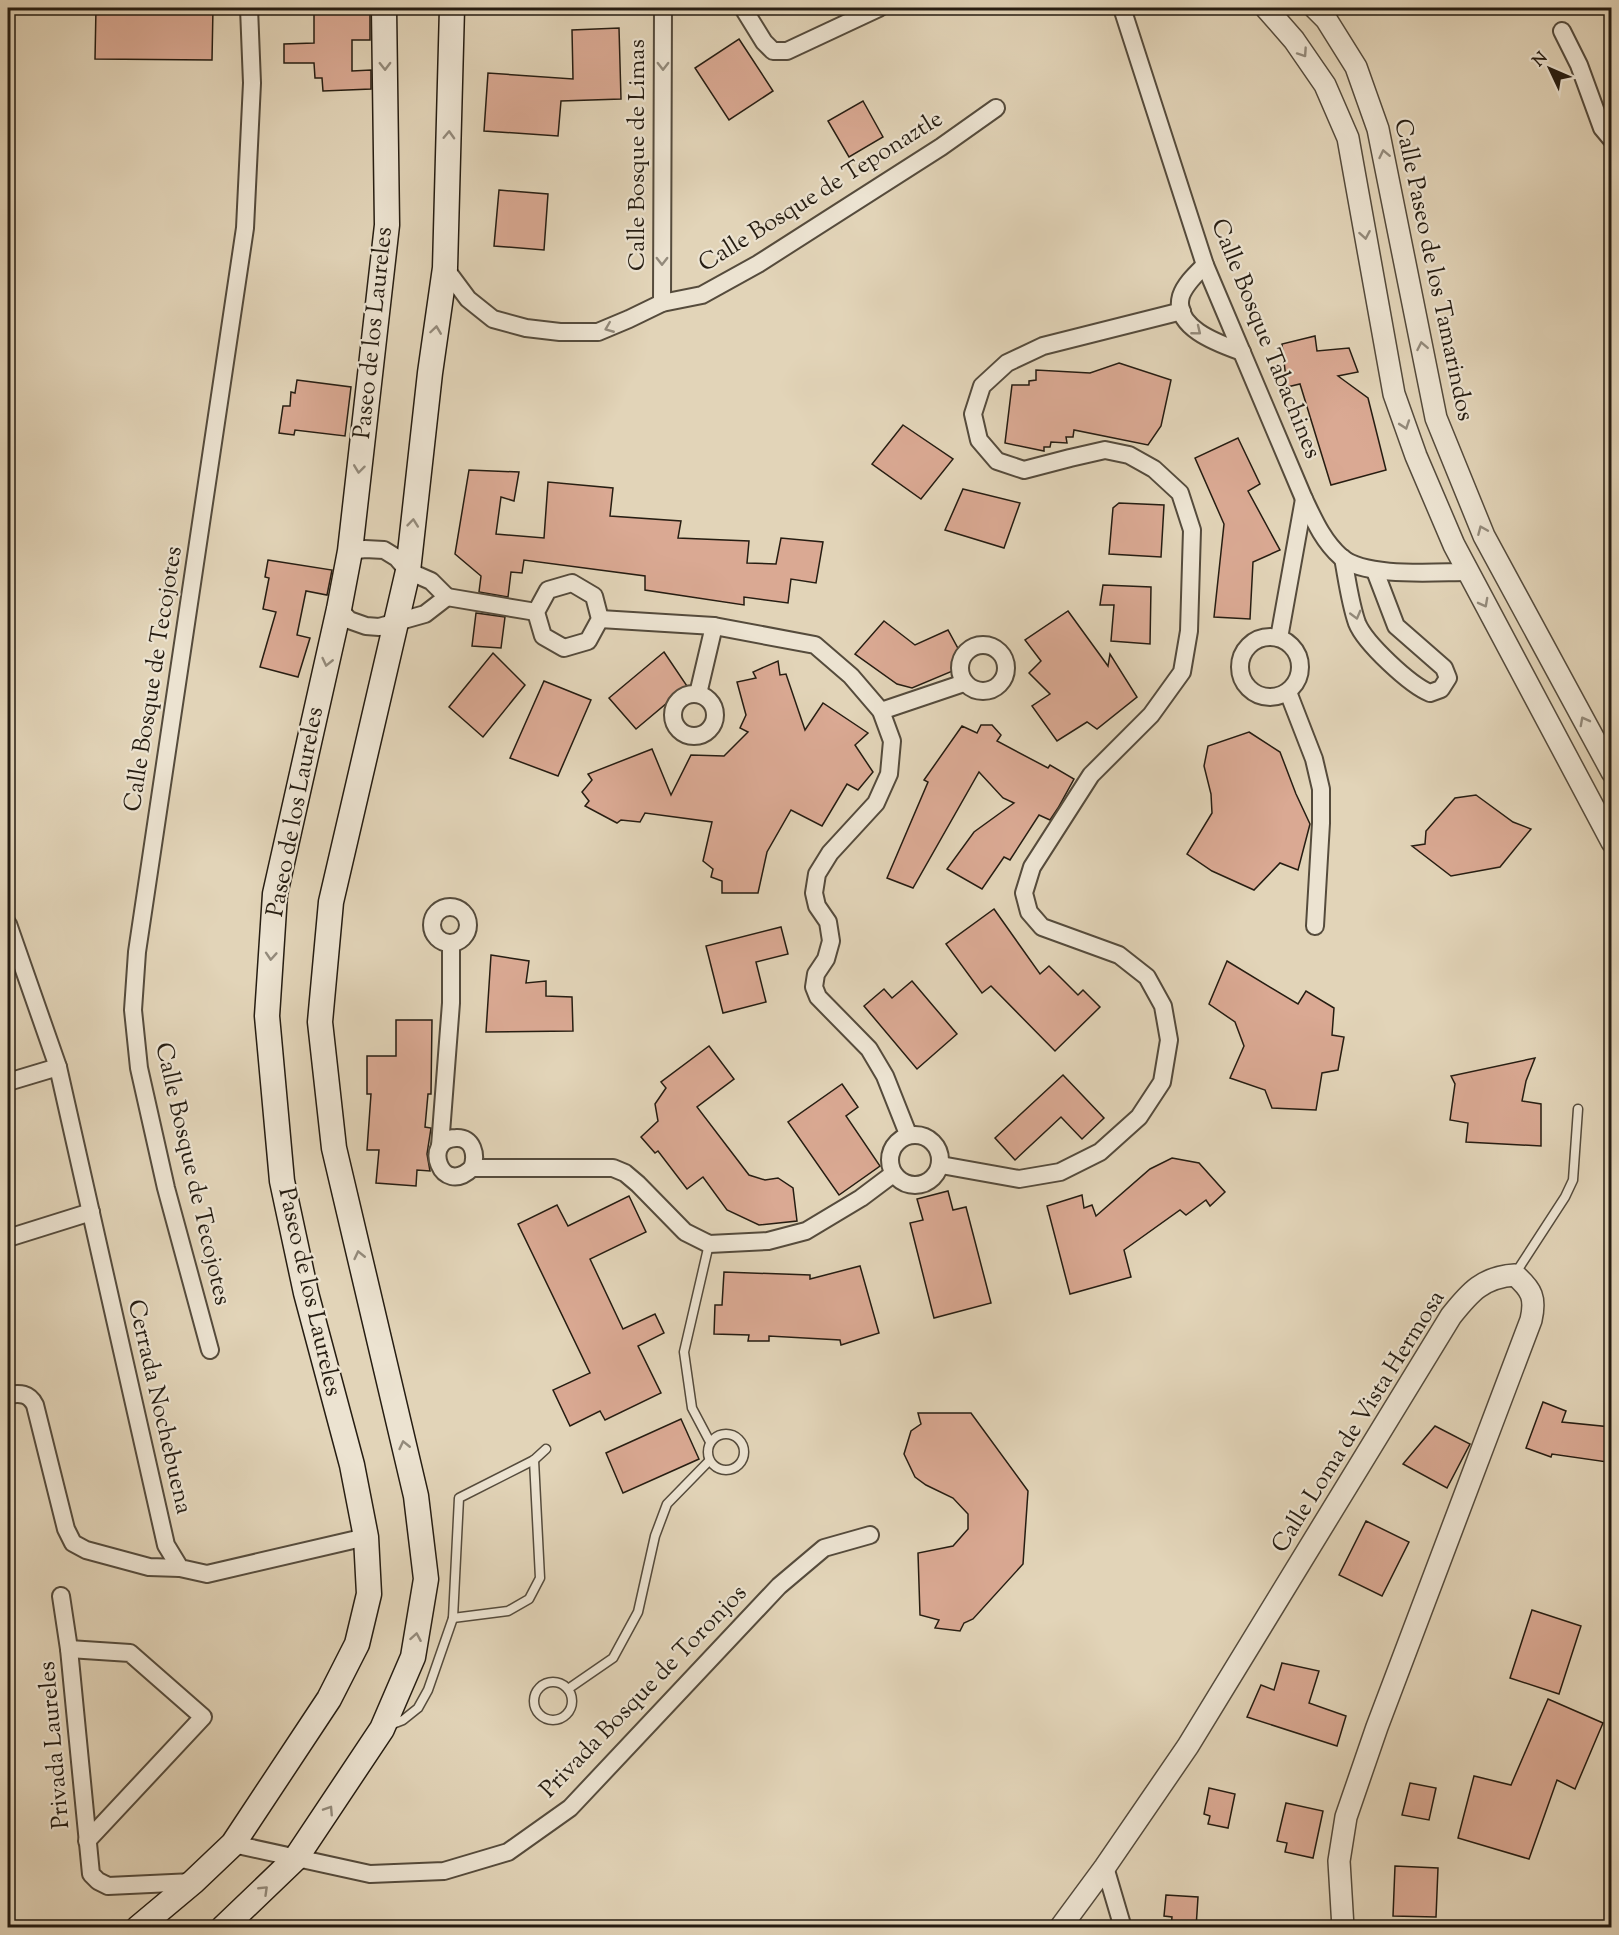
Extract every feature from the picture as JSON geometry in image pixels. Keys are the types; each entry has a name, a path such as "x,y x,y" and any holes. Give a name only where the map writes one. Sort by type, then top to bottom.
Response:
{"main road":[{"name":"Paseo de los Laureles","path":"138,1928 193,1882 233,1844 329,1699 357,1644 369,1594 366,1537 352,1465 306,1293 282,1181 267,1016 275,894 350,551 387,225 384,8"},
{"path":"224,1928 296,1858 381,1729 413,1657 426,1579 416,1496 334,1148 320,1022 331,902 398,623 408,571 430,373 445,267 452,8"}],"street":[{"name":"Calle Bosque de Tecojotes","path":"210,1350 166,1188 141,1079 133,1010 137,952 245,228 252,83 249,8"},
{"name":"Calle Bosque de Limas","path":"662,303 663,8"},
{"path":"743,8 764,42 773,51 787,51 879,8"},
{"name":"Calle Bosque Tabachines","path":"1122,8 1204,265 1321,534 1343,558 1375,571 1467,572"},
{"path":"1266,8 1294,40 1325,86 1348,138 1394,394 1416,456 1467,572 1611,841"},
{"name":"Calle Paseo de los Tamarindos","path":"1315,8 1326,19 1356,68 1378,129 1436,418 1484,536 1611,772"},
{"path":"1562,32 1579,65 1602,128 1611,140"},
{"name":"Calle Bosque de Teponaztle","path":"445,267 468,299 493,319 526,328 560,332 598,332 629,320 662,303 702,295 758,264 941,147 996,108"},
{"path":"1204,265 1188,283 1181,297 1182,311 1188,323 1207,339 1242,352"},
{"path":"940,1165 1019,1179 1060,1172 1100,1152 1139,1117 1162,1082 1169,1040 1164,1006 1147,977 1119,955 1042,927 1029,912 1024,893 1032,867 1091,775 1151,715 1182,672 1189,631 1192,530 1180,493 1154,469 1129,454 1105,450 1024,470 997,461 979,440 973,414 982,386 1006,363 1043,346 1182,311"},
{"path":"1279,638 1304,499"},
{"path":"350,551 384,550 397,558 408,571 431,581 447,597 536,612"},
{"path":"1343,558 1358,624 1373,647 1419,689 1430,693 1441,689 1448,678 1444,668 1396,626 1375,571"},
{"path":"572,583 594,596 600,619 588,641 564,648 543,636 536,612 548,590 572,583"},
{"path":"339,609 349,620 366,626 379,627 425,614 447,597"},
{"path":"600,619 714,626 815,645 851,676 880,711 892,741 889,774 876,803 830,853 817,874 814,892 817,906 828,922 831,941 825,959 816,974 814,987 818,998 869,1049 885,1076 908,1134"},
{"path":"698,694 714,626"},
{"path":"1260,638 1279,638 1294,649 1300,667 1299,676 1288,692 1270,698 1261,696 1245,686 1239,668 1245,650 1260,638"},
{"path":"880,711 964,683"},
{"path":"1288,692 1314,759 1321,789 1315,926"},
{"name":"Cerrada Nochebuena","path":"8,924 58,1067 166,1545 180,1568"},
{"path":"440,1146 446,1140 454,1138 470,1143 475,1160 472,1168 466,1174 449,1176 442,1171 437,1154 440,1146 451,1003 451,943"},
{"path":"8,1082 58,1067"},
{"path":"908,1134 925,1136 932,1142 938,1148 940,1165 933,1178 920,1186 904,1184 893,1174 888,1159 895,1143 908,1134"},
{"path":"472,1168 612,1168 625,1173 638,1184 685,1232 709,1244 768,1241 806,1231 861,1198 893,1174"},
{"path":"8,1238 91,1212"},
{"path":"1343,1928 1339,1861 1346,1817 1381,1716 1531,1320 1534,1306 1532,1294 1515,1275"},
{"name":"Calle Loma de Vista Hermosa","path":"1060,1928 1188,1746 1451,1317 1480,1284 1498,1276 1515,1275"},
{"path":"8,1395 25,1394 32,1399 66,1529 73,1543 86,1550 149,1567 180,1568 207,1574 366,1537"},
{"name":"Privada Bosque de Toronjos","path":"233,1844 370,1874 444,1871 508,1852 570,1808 779,1586 824,1548 870,1535"},
{"path":"61,1596 69,1649"},
{"name":"Privada Laureles","path":"87,1841 203,1717 130,1653 69,1649 87,1841 91,1874 108,1886 193,1882"},
{"path":"1105,1867 1123,1928"}],"lane":[{"path":"1515,1275 1565,1197 1573,1180 1578,1109"},
{"path":"709,1244 684,1352 692,1408 710,1442"},
{"path":"726,1433 736,1436 742,1442 745,1452 742,1461 735,1468 725,1470 716,1468 709,1461 707,1451 710,1442 717,1435 726,1433"},
{"path":"381,1729 403,1720 417,1708 428,1690 453,1618 459,1498 534,1460 546,1449"},
{"path":"453,1618 508,1611 529,1599 540,1578 534,1460"},
{"path":"568,1689 613,1658 638,1612 655,1536 667,1504 709,1461"},
{"path":"555,1682 568,1689 572,1703 565,1717 550,1720 537,1713 533,1699 541,1686 555,1682"}],"building":[{"path":"96,8 213,8 212,60 95,59"},
{"path":"314,8 370,8 370,40 352,40 352,71 371,70 371,89 323,91 322,78 315,78 314,63 284,63 284,44 314,43"},
{"path":"619,28 621,99 561,101 558,136 484,131 488,73 573,79 572,30"},
{"path":"739,39 773,91 729,120 695,68"},
{"path":"863,101 883,137 849,157 828,121"},
{"path":"499,190 548,194 544,250 494,246"},
{"path":"1315,336 1317,351 1349,348 1358,372 1338,376 1368,398 1386,470 1331,485 1300,384 1287,387 1282,344"},
{"path":"1119,363 1171,380 1161,426 1148,445 1074,430 1073,437 1066,437 1067,443 1051,442 1050,447 1044,447 1044,451 1005,443 1012,385 1029,385 1029,381 1036,380 1036,370 1090,373"},
{"path":"297,380 351,387 345,436 295,430 294,435 279,433 283,406 290,406 291,392 295,393"},
{"path":"903,425 953,459 921,499 872,464"},
{"path":"1238,438 1260,484 1248,491 1280,550 1253,562 1250,619 1214,617 1224,524 1195,458"},
{"path":"469,470 519,472 514,501 501,497 496,534 544,538 548,482 613,488 610,516 681,521 678,538 749,541 747,563 776,564 781,538 823,542 816,583 791,579 788,603 744,597 744,605 645,590 645,576 524,560 522,573 511,572 508,597 479,592 481,576 455,554"},
{"path":"963,489 1020,503 1004,548 945,530"},
{"path":"1119,503 1164,505 1161,557 1109,554 1113,508"},
{"path":"268,560 332,570 327,595 306,591 297,635 310,638 298,677 260,667 276,612 263,609 269,578 265,577"},
{"path":"1103,585 1151,587 1150,644 1111,641 1114,605 1100,605"},
{"path":"1068,611 1108,666 1110,654 1137,697 1097,729 1087,722 1057,741 1032,706 1050,694 1029,673 1041,661 1025,640"},
{"path":"476,613 505,617 501,648 472,646"},
{"path":"884,621 915,645 948,630 967,665 912,688 897,684 855,654"},
{"path":"664,652 687,686 636,729 609,698"},
{"path":"493,653 525,685 483,737 449,707"},
{"path":"778,661 780,675 786,674 805,730 823,703 868,733 855,745 873,772 858,790 847,784 822,826 791,810 767,852 758,893 722,893 722,881 711,877 713,869 703,861 712,822 645,813 640,822 621,820 617,823 585,806 589,801 582,792 592,780 588,774 652,749 671,795 691,755 724,756 748,732 740,728 746,715 737,682 756,678 753,672"},
{"path":"544,681 591,700 558,776 510,758"},
{"path":"981,725 992,725 1001,735 997,741 1048,768 1050,765 1074,779 1058,808 1050,820 1039,815 1010,860 1004,857 982,889 947,869 974,832 1014,803 1003,798 979,772 913,888 887,878 928,782 924,780 962,726 977,733"},
{"path":"1249,732 1280,752 1310,824 1298,870 1280,863 1254,890 1212,871 1187,854 1212,813 1211,794 1204,766 1208,746"},
{"path":"1476,795 1513,822 1531,829 1500,867 1451,876 1412,846 1425,844 1426,831 1455,798"},
{"path":"994,909 1040,974 1049,966 1078,995 1083,990 1100,1007 1055,1051 991,986 982,993 946,944"},
{"path":"781,927 788,954 756,962 766,1002 723,1013 706,946"},
{"path":"491,955 529,961 526,983 546,981 546,996 572,997 573,1031 486,1032"},
{"path":"1227,961 1298,1004 1306,991 1334,1008 1332,1035 1344,1037 1338,1070 1322,1073 1316,1110 1272,1108 1265,1090 1230,1078 1244,1046 1235,1022 1209,1004"},
{"path":"912,981 957,1034 917,1069 864,1006 884,989 892,998"},
{"path":"396,1020 432,1020 431,1094 428,1094 425,1127 431,1128 427,1154 430,1171 417,1170 416,1186 376,1183 379,1150 367,1150 371,1094 367,1094 367,1056 396,1056"},
{"path":"709,1046 734,1079 697,1107 749,1175 765,1180 778,1178 793,1188 797,1221 759,1225 727,1210 703,1177 687,1189 658,1151 655,1153 641,1137 658,1121 655,1104 666,1088 661,1082"},
{"path":"1535,1058 1526,1081 1522,1101 1541,1104 1541,1146 1466,1142 1468,1123 1450,1120 1455,1084 1451,1076"},
{"path":"1063,1075 1104,1118 1082,1139 1061,1117 1015,1160 995,1138"},
{"path":"842,1084 858,1107 846,1116 880,1166 839,1195 788,1122"},
{"path":"1172,1158 1199,1163 1225,1192 1210,1206 1206,1200 1186,1215 1180,1210 1124,1250 1131,1277 1070,1294 1047,1206 1082,1195 1084,1208 1092,1205 1096,1216 1150,1169"},
{"path":"948,1191 953,1210 966,1207 991,1303 934,1318 910,1223 923,1220 917,1199"},
{"path":"629,1196 646,1232 590,1259 623,1329 655,1314 664,1333 638,1346 661,1393 605,1420 600,1411 570,1426 553,1390 590,1373 518,1224 557,1205 568,1226"},
{"path":"860,1266 879,1333 841,1345 840,1340 769,1336 769,1341 748,1341 749,1335 714,1334 715,1305 722,1305 724,1272 810,1275 810,1279"},
{"path":"1543,1402 1566,1411 1562,1422 1611,1427 1607,1462 1552,1454 1551,1457 1526,1448"},
{"path":"918,1413 971,1413 1028,1491 1023,1564 973,1619 964,1623 960,1631 935,1628 939,1620 920,1615 918,1553 953,1546 968,1529 968,1514 953,1498 915,1477 904,1454 911,1431 921,1424"},
{"path":"681,1419 699,1459 623,1493 606,1453"},
{"path":"1435,1426 1470,1444 1447,1488 1403,1464"},
{"path":"1366,1521 1409,1542 1382,1596 1339,1575"},
{"path":"1532,1610 1581,1626 1559,1694 1510,1678"},
{"path":"1282,1663 1319,1671 1309,1703 1346,1716 1337,1746 1247,1717 1261,1685 1274,1690"},
{"path":"1548,1699 1603,1723 1575,1789 1557,1780 1529,1859 1458,1838 1474,1776 1511,1785"},
{"path":"1410,1783 1436,1788 1429,1820 1402,1815"},
{"path":"1209,1788 1235,1794 1228,1828 1208,1824 1210,1816 1204,1814"},
{"path":"1286,1803 1323,1811 1313,1858 1285,1852 1287,1843 1277,1841"},
{"path":"1395,1866 1438,1868 1436,1917 1393,1916"},
{"path":"1166,1895 1198,1897 1196,1928 1171,1928 1172,1917 1164,1916"}]}
